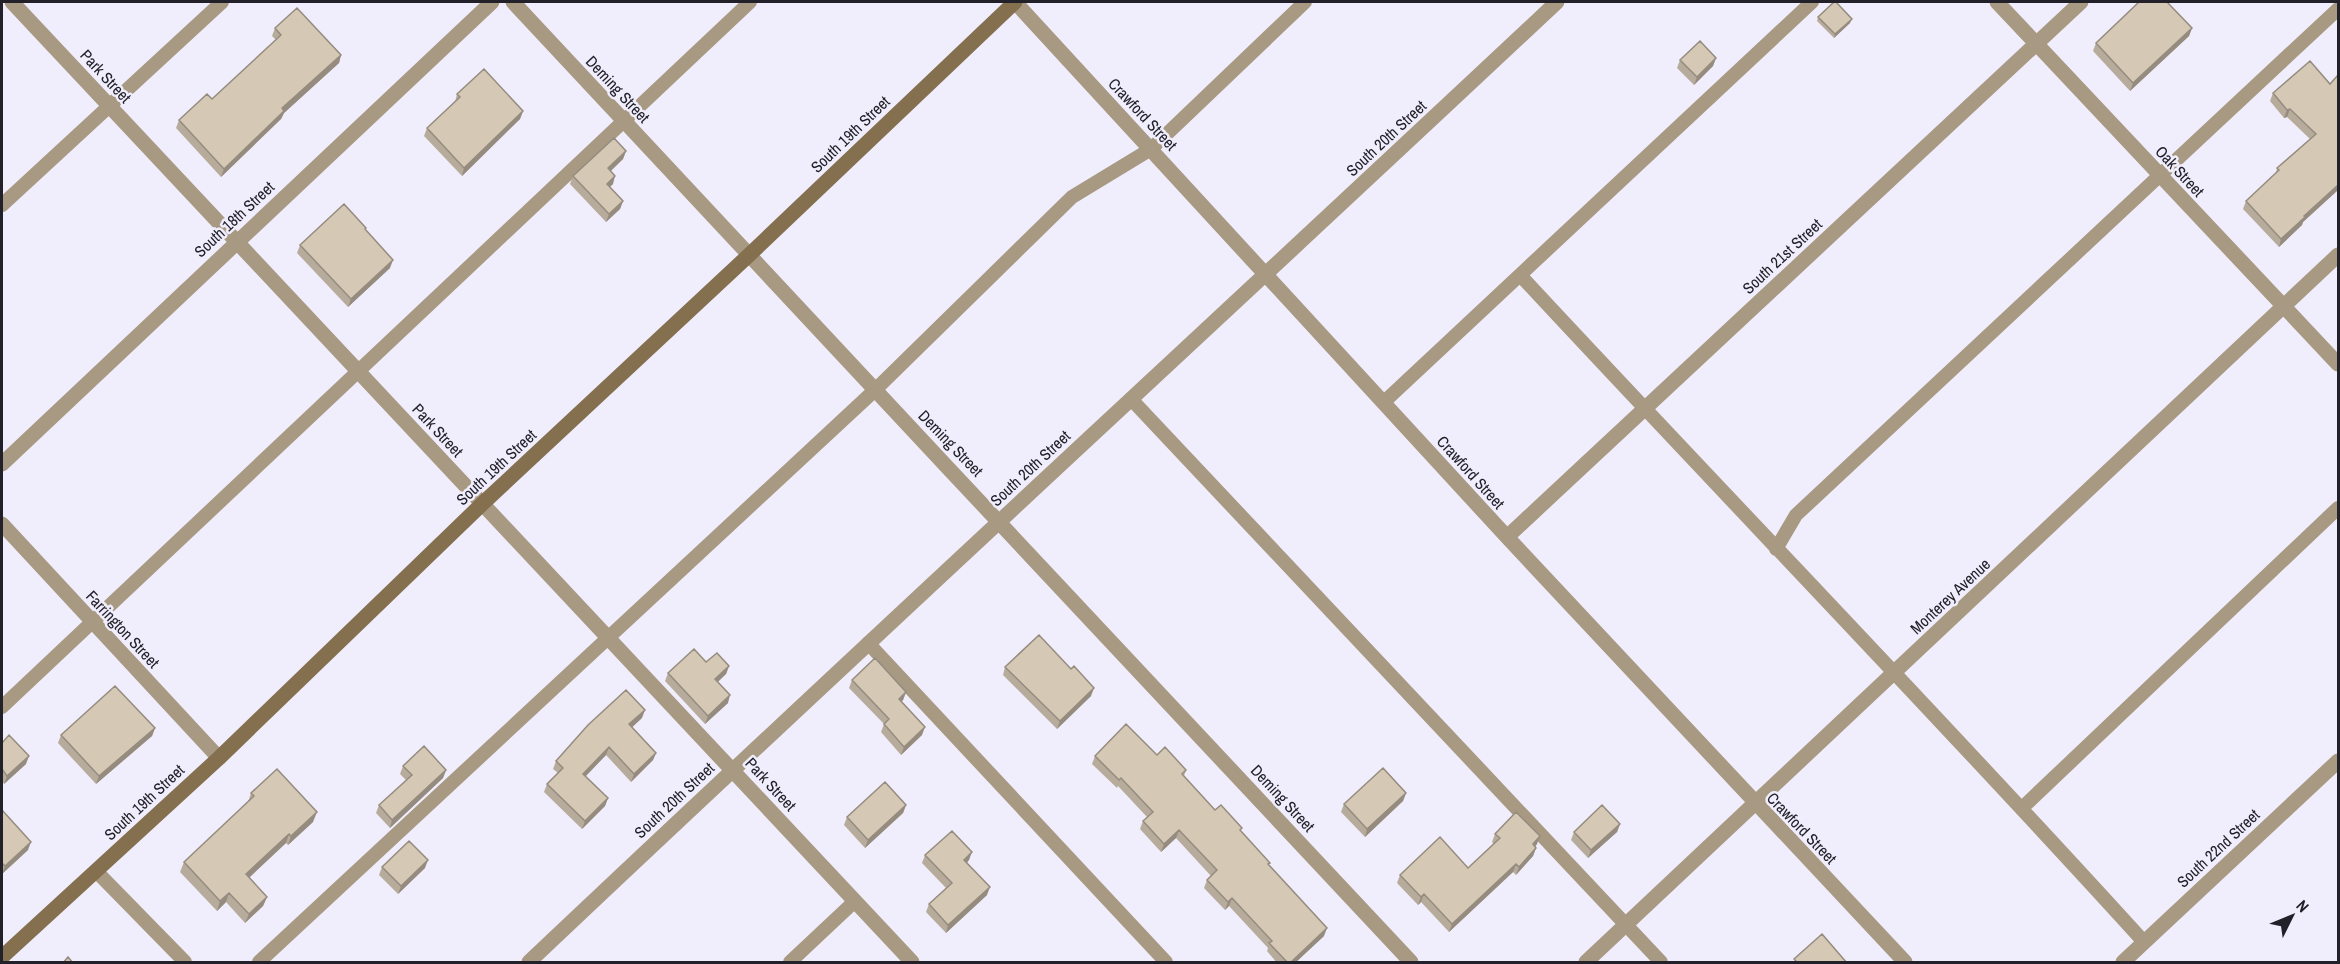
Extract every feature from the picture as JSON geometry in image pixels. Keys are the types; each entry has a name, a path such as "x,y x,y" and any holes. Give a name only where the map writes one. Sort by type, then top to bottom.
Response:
{"street":[{"name":"Park Street","path":"12,2 733,769 912,963"},
{"name":"South 18th Street","path":"2,464 492,2"},
{"name":"Deming Street","path":"513,2 1411,963"},
{"name":"Crawford Street","path":"1015,2 1507,537 1905,963"},
{"name":"South 19th Street","path":"2,957 219,758 482,504 748,256 1015,2"},
{"name":"South 20th Street","path":"529,963 999,520 1267,274 1557,2"},
{"name":"Oak Street","path":"1997,2 2338,364"},
{"name":"South 21st Street","path":"1507,537 2082,2"},
{"name":"Monterey Avenue","path":"1586,963 2338,255"},
{"name":"Farrington Street","path":"2,524 219,758"},
{"name":"South 22nd Street","path":"2124,962 2338,761"}],"lane":[{"path":"2,205 222,2"},
{"path":"2,706 750,2"},
{"path":"259,963 875,390 1072,197 1151,149 1305,2"},
{"path":"1384,402 1812,2"},
{"path":"1776,549 1796,515 2338,9"},
{"path":"1520,275 2022,808 2144,942"},
{"path":"1131,399 1661,963"},
{"path":"2022,808 2338,508"},
{"path":"868,643 1166,963"},
{"path":"96,871 185,963"},
{"path":"790,963 855,901"}],"building":[{"path":"1834,2 1852,19 1835,34 1818,17"},
{"path":"2139,2 2167,2 2192,28 2133,83 2096,43"},
{"path":"297,8 341,55 282,108 284,111 224,169 179,120 207,94 212,99 281,35 275,28"},
{"path":"1700,41 1716,58 1697,77 1680,60"},
{"path":"2310,61 2330,84 2338,75 2338,185 2281,239 2246,201 2279,170 2277,168 2316,134 2290,109 2287,110 2273,93"},
{"path":"484,69 523,111 464,168 427,128 460,97 457,94"},
{"path":"614,138 626,151 608,168 615,176 607,184 623,201 609,214 573,176"},
{"path":"344,204 393,260 351,299 300,245"},
{"path":"1039,635 1071,669 1074,666 1094,688 1060,721 1005,667"},
{"path":"694,649 706,662 717,653 729,666 715,679 730,695 708,716 668,673"},
{"path":"875,658 906,692 899,699 925,727 904,747 884,724 889,719 852,680"},
{"path":"115,686 155,728 99,776 61,735"},
{"path":"626,690 645,710 629,724 656,753 634,774 609,747 583,774 608,798 585,821 547,784 563,768 556,761 588,725"},
{"path":"1126,724 1157,755 1165,747 1186,770 1182,774 1215,810 1221,805 1270,863 1268,864 1327,928 1290,963 1269,943 1272,941 1232,898 1228,902 1207,880 1217,870 1179,830 1164,844 1143,821 1153,812 1121,778 1119,780 1095,756"},
{"path":"9,735 29,756 7,776 2,769 2,743"},
{"path":"424,746 446,770 392,820 379,805 412,775 403,766"},
{"path":"1383,768 1406,793 1367,829 1344,804"},
{"path":"277,769 317,812 291,836 289,834 246,874 267,897 249,914 229,893 220,901 184,862 254,796 251,793"},
{"path":"885,782 906,805 868,840 847,817"},
{"path":"1602,805 1620,824 1591,850 1574,832"},
{"path":"2,810 31,842 5,866 2,863"},
{"path":"1516,812 1540,836 1533,844 1536,848 1519,867 1516,864 1452,924 1424,894 1421,897 1400,875 1440,837 1468,868 1500,838 1495,834"},
{"path":"952,831 972,852 964,860 990,887 948,925 929,904 952,883 925,855"},
{"path":"409,841 428,860 401,886 382,867"},
{"path":"1822,934 1847,963 1798,963 1794,959"},
{"path":"68,957 73,963 63,963"}]}
